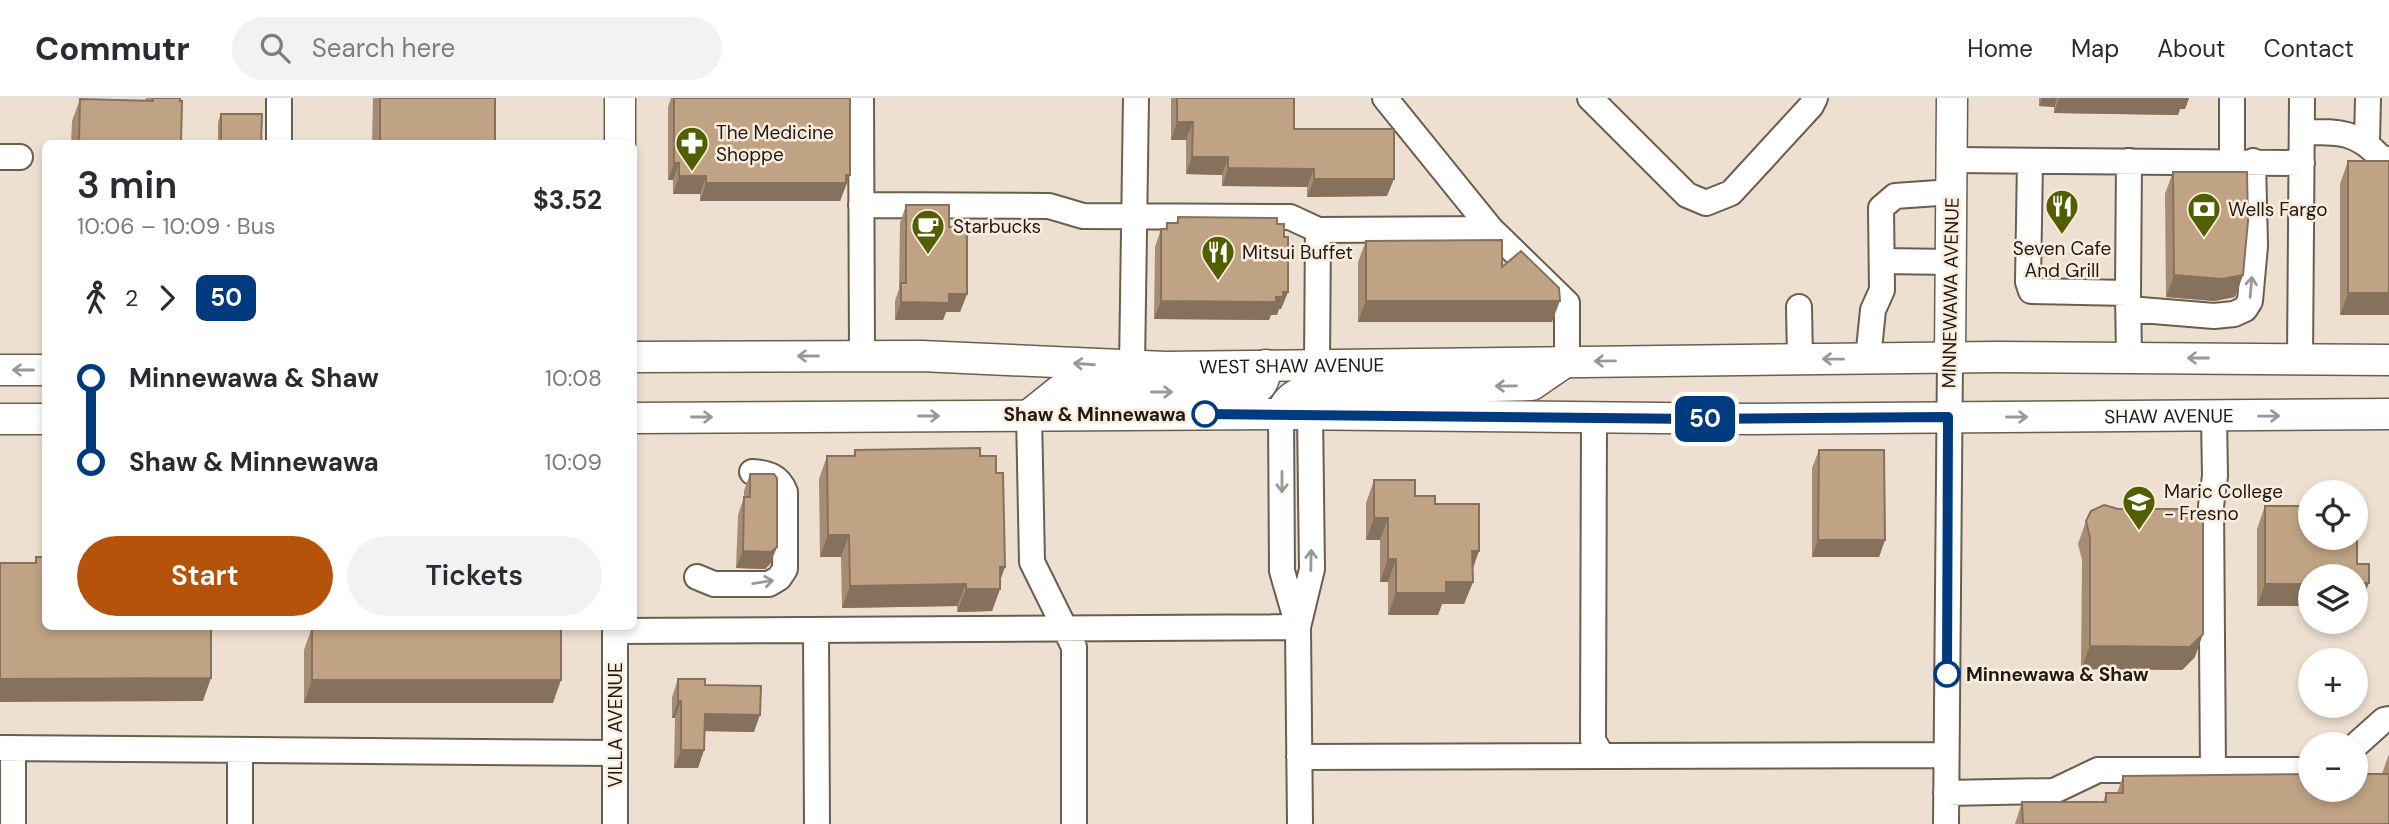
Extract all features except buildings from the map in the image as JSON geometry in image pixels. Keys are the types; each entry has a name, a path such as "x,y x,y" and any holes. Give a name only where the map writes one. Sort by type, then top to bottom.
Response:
{"main road":[{"path":"620,140 621,98"},
{"name":"MINNEWAWA AVENUE","path":"1950,359 1952,98"},
{"name":"WEST SHAW AVENUE","path":"637,357 975,357 1132,366 1950,359"},
{"path":"1950,359 2389,360"},
{"path":"1296,415 1286,402 1296,393 1309,390 1532,385 1567,361"},
{"path":"1029,415 1059,391 1248,392 1258,389 1265,380 1266,365"},
{"path":"0,370 42,370"},
{"name":"SHAW AVENUE","path":"1948,417 2389,414"},
{"path":"637,418 1029,415 1948,417"},
{"path":"0,419 42,419"}],"street":[{"path":"279,98 279,140"},
{"path":"861,98 862,356"},
{"path":"1132,366 1136,98"},
{"path":"1385,98 1491,229 1567,303 1567,361"},
{"path":"1590,98 1687,195 1706,203 1731,193 1811,106 1815,98"},
{"path":"2030,161 2028,282 2031,291 2128,301 2214,316 2234,314 2245,309 2250,301 2255,246 2232,98"},
{"path":"2300,359 2302,98"},
{"path":"2367,142 2368,98"},
{"path":"2302,131 2342,132 2367,142 2381,158 2389,159"},
{"path":"1952,160 2302,163"},
{"path":"2129,161 2129,358"},
{"path":"1868,359 1873,310 1882,290 1881,208 1895,196 1952,192"},
{"path":"861,205 1049,206 1083,216 1290,217 1318,230 1491,229"},
{"path":"1318,230 1318,366"},
{"path":"1883,261 1951,262"},
{"path":"1799,307 1800,359"},
{"name":"MINNEWAWA AVENUE","path":"1946,824 1950,359"},
{"path":"1029,415 1032,562 1074,647 1074,824"},
{"path":"1296,415 1282,571 1298,627 1300,824"},
{"path":"2213,770 2211,506 2215,476 2214,416"},
{"path":"1594,418 1593,740 1602,756"},
{"path":"697,577 713,584 769,584 779,578 785,569 785,492 776,478 767,473 752,472"},
{"path":"637,629 1298,627"},
{"name":"VILLA AVENUE","path":"615,630 615,824"},
{"path":"816,630 817,824"},
{"path":"2368,734 2384,719 2389,719"},
{"path":"13,824 6,748 615,753"},
{"path":"240,751 240,824"},
{"path":"1299,757 1946,755"},
{"path":"1946,793 2054,791 2098,770 2298,770"}],"bus line":[{"name":"50","path":"1205,414 1699,419 1948,417 1947,674"}],"place":[{"name":"The Medicine Shoppe","path":"692,173"},
{"name":"Seven Cafe And Grill","path":"2062,236"},
{"name":"Wells Fargo","path":"2204,239"},
{"name":"Starbucks","path":"928,256"},
{"name":"Mitsui Buffet","path":"1218,282"},
{"name":"Shaw & Minnewawa","path":"1205,414"},
{"name":"Maric College - Fresno","path":"2139,532"},
{"name":"Minnewawa & Shaw","path":"1947,674"}]}
